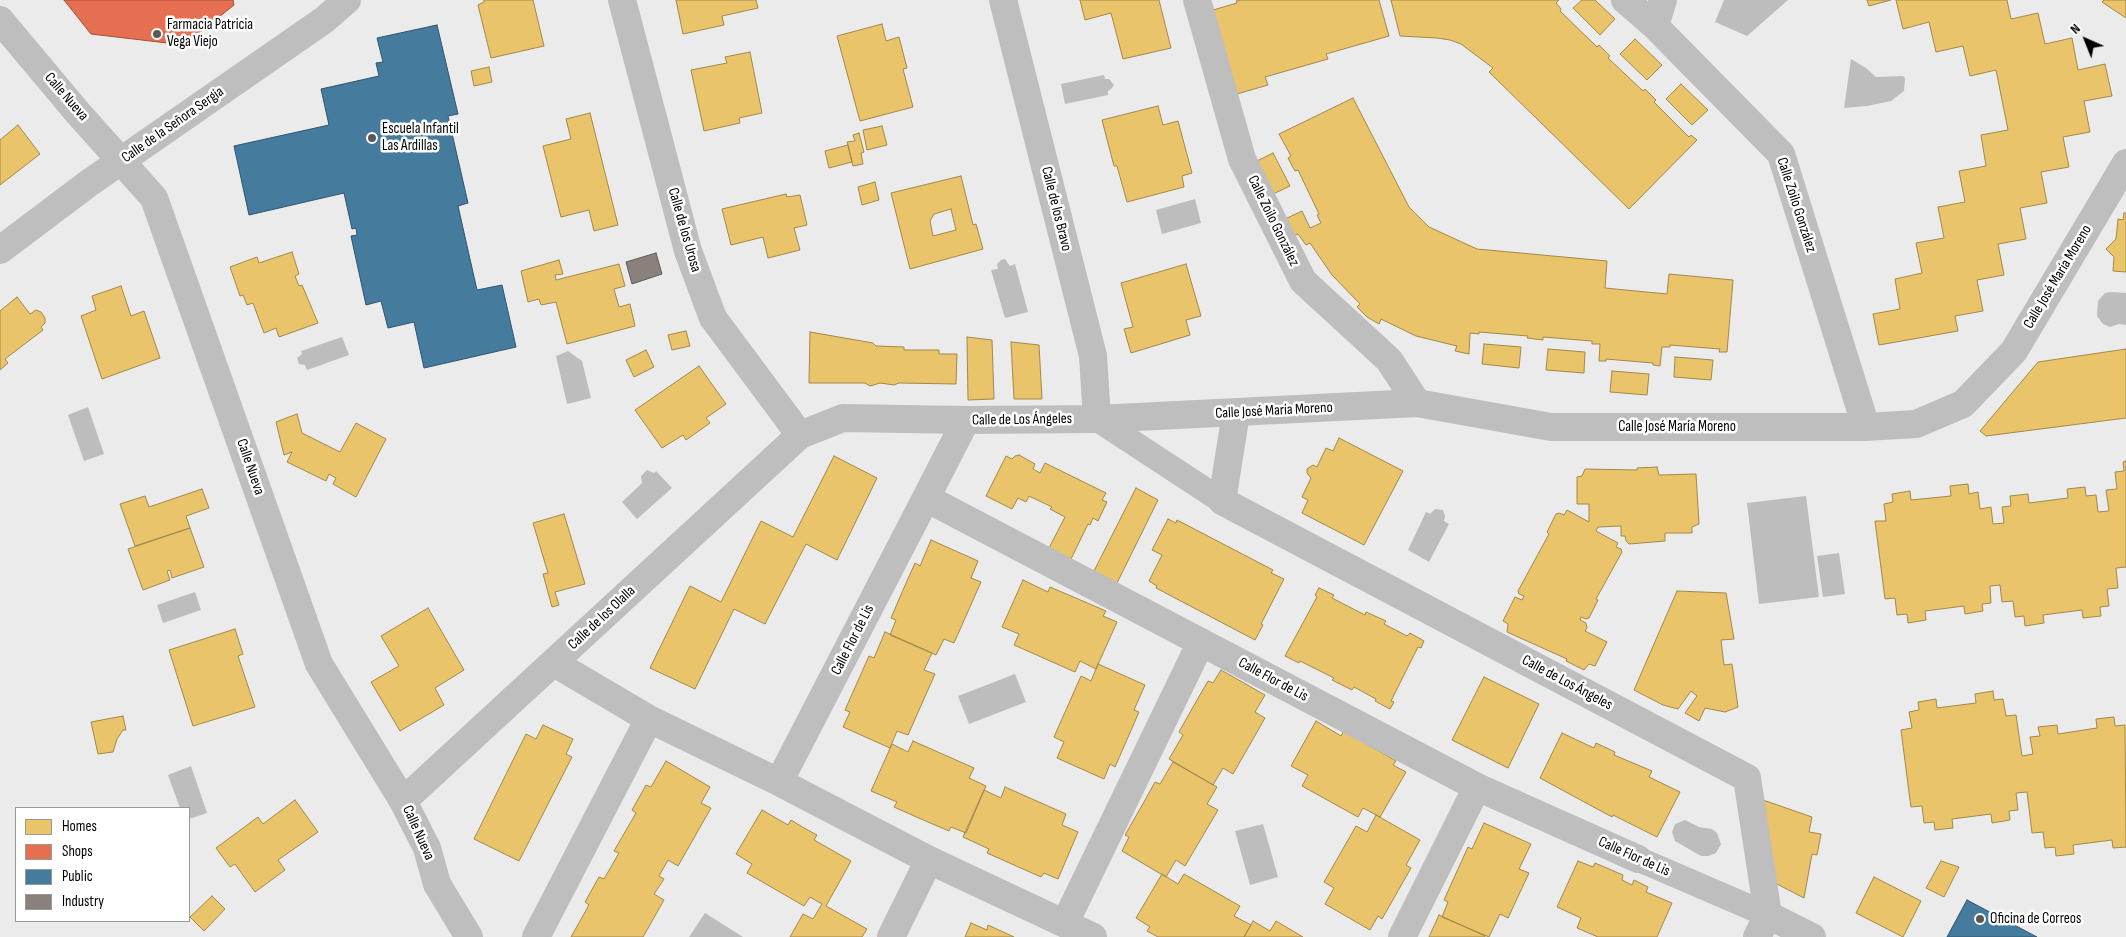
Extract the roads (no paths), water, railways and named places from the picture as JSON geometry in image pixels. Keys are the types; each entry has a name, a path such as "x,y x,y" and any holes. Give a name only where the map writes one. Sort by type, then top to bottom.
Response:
{"street":[{"name":"Calle de la Señora Sergia","path":"0,250 122,160 324,20 346,0"},
{"name":"Calle de los Urosa","path":"622,0 688,251 713,318 800,435"},
{"name":"Calle de los Bravo","path":"1003,0 1092,356 1098,419"},
{"name":"Calle Zoilo González","path":"1197,0 1242,159 1302,281 1389,360 1417,402"},
{"name":"Calle Zoilo González","path":"1625,0 1655,26 1781,154 1866,427"},
{"path":"1655,26 1663,0"},
{"name":"Calle Nueva","path":"0,20 78,113 154,198 319,664 403,801 427,848 437,884 469,937"},
{"name":"Calle José María Moreno","path":"1098,419 1417,402 1551,427 1866,427 1916,424 1963,404 2014,351 2126,163"},
{"path":"1222,501 1236,413"},
{"name":"Calle de Los Ángeles","path":"800,435 843,418 966,420 1098,419 1222,501 1747,778 1763,926"},
{"name":"Calle Flor de Lis","path":"779,782 966,420"},
{"name":"Calle de los Olalla","path":"403,801 800,435"},
{"name":"Calle Flor de Lis","path":"926,498 1477,787 1638,859 1763,926"},
{"path":"1065,923 1201,642"},
{"path":"554,663 649,719 779,782 929,860 1093,937"},
{"path":"536,937 649,719"},
{"path":"1402,937 1477,787"},
{"path":"891,937 929,860"},
{"path":"1763,926 1812,937"}],"place":[{"name":"Farmacia Patricia Vega Viejo","path":"157,34"},
{"name":"Escuela Infantil Las Ardillas","path":"372,138"},
{"name":"Oficina de Correos","path":"1980,919"}]}
